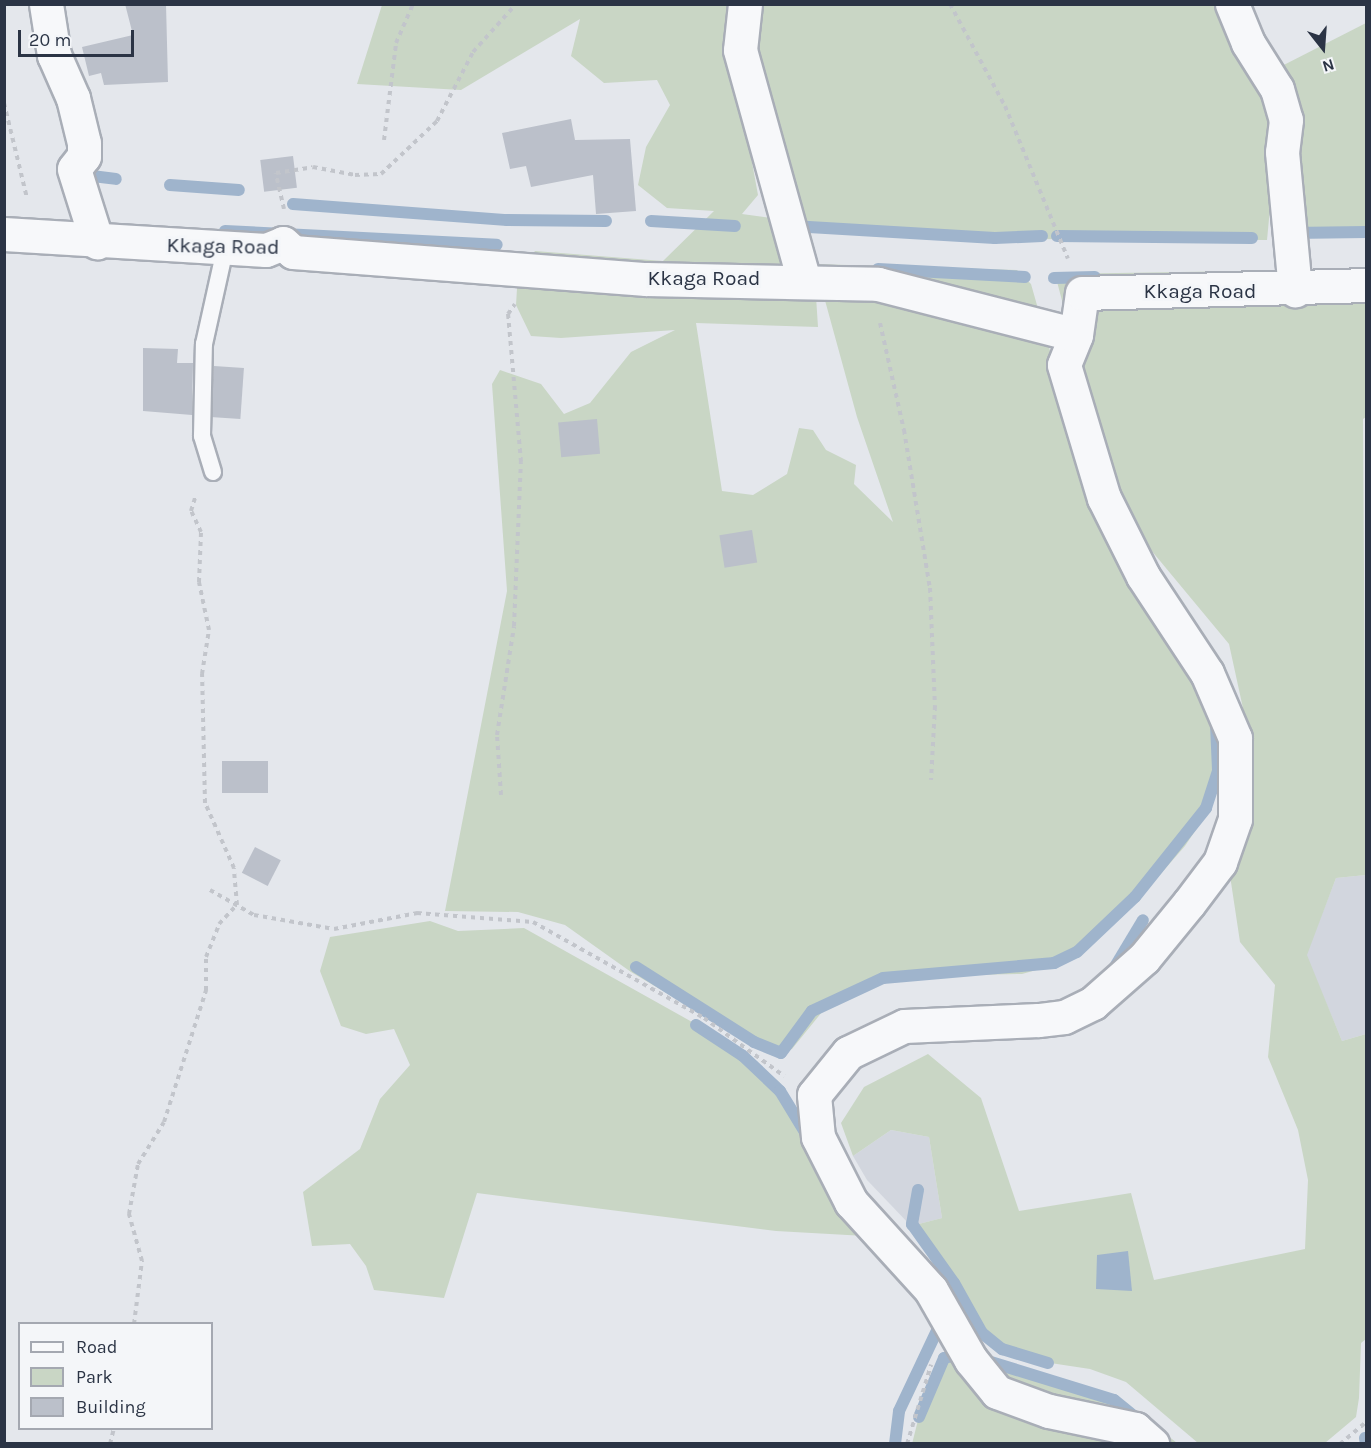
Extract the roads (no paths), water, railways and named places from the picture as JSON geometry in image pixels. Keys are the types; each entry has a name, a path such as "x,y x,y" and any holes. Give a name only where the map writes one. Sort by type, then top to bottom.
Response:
{"street":[{"path":"46,4 54,55 74,98 84,143 84,156 74,169 97,242"},
{"path":"745,4 740,50 804,280"},
{"path":"1232,4 1248,43 1277,89 1286,120 1282,152 1295,290"},
{"name":"Kkaga Road","path":"20,235 225,249 266,250 283,243 293,252 646,279 804,280 878,284 1076,335 1082,293 1295,290 1366,285"},
{"path":"1076,335 1064,365 1104,498 1143,576 1207,673 1235,738 1235,819 1220,862 1189,903 1144,958 1094,1003 1047,1019 904,1026 848,1053 814,1095 815,1110 818,1137 851,1202 931,1290 971,1360 997,1392 1049,1411 1135,1429 1152,1443"}],"lane":[{"path":"213,472 202,436 204,345 225,249"}],"water":[{"path":"1128,1251 1132,1291 1096,1289 1097,1255"}],"waterway":[{"path":"84,175 116,179"},
{"path":"170,185 239,190"},
{"path":"293,204 507,220 606,221"},
{"path":"651,221 735,226"},
{"path":"792,226 995,238 1042,236"},
{"path":"225,231 497,245"},
{"path":"1292,233 1366,232"},
{"path":"1057,236 1252,238"},
{"path":"878,269 1025,277"},
{"path":"1054,278 1095,277"},
{"path":"636,967 754,1042 781,1053 812,1011 883,978 1054,963 1077,952 1135,897 1206,808 1218,770 1216,725"},
{"path":"1113,970 1143,920"},
{"path":"696,1025 743,1056 780,1091 808,1137"},
{"path":"918,1190 912,1224 954,1283 982,1333 1002,1349 1048,1363"},
{"path":"895,1444 899,1411 942,1320"},
{"path":"919,1417 944,1358 965,1353"},
{"path":"981,1359 1114,1400 1139,1420"},
{"path":"1365,1438 1366,1444"}]}
